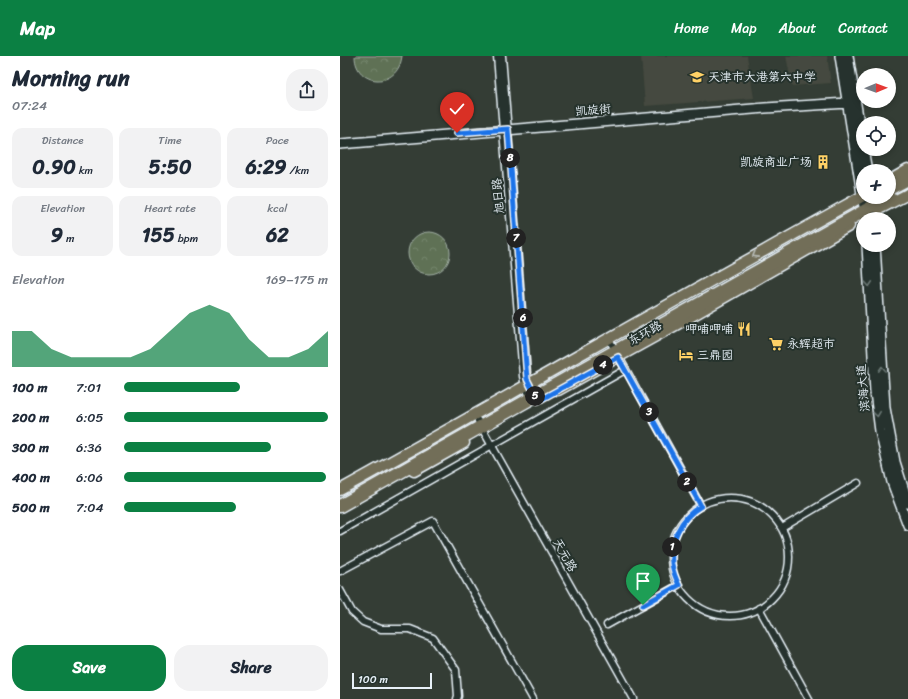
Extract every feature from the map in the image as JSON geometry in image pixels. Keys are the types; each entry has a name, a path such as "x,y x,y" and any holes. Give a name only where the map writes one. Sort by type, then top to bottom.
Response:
{"highway":[{"path":"896,185 908,179"},
{"name":"东环路","path":"896,193 908,187"},
{"name":"东环路","path":"340,506 481,426 531,394 868,206"},
{"name":"东环路","path":"340,498 481,426"}],"main road":[{"path":"840,56 868,206 908,194"},
{"path":"848,56 858,116"},
{"name":"凯旋街","path":"340,140 847,100"},
{"name":"凯旋街","path":"340,144 505,128"},
{"path":"896,177 908,170"},
{"name":"滨海大道","path":"867,252 875,392 880,431 892,482 908,525"},
{"name":"滨海大道","path":"875,252 885,408 895,462 908,503"},
{"path":"340,490 531,394"},
{"path":"340,512 481,426"}],"street":[{"name":"旭日路","path":"498,56 527,374 531,394"},
{"name":"旭日路","path":"502,56 505,128"},
{"path":"613,348 701,506"},
{"path":"340,531 625,370"},
{"name":"天元路","path":"481,426 634,699"},
{"path":"782,528 858,483"},
{"path":"731,498 751,501 769,512 782,528 788,545 789,564 786,576 784,582 774,597 759,608 742,615 723,616 705,610 690,600 679,585 672,566 672,545 680,526 693,511 701,506 711,501 731,498"},
{"path":"340,570 434,521 533,699"},
{"path":"607,625 679,585"},
{"path":"340,590 352,612 363,622 381,629 410,629 433,638 456,670 457,699"},
{"path":"759,608 809,699"}],"shaded area":[{"name":"天津市大港第六中学","path":"641,56 747,56 754,98 645,106"},
{"path":"786,56 827,56 831,83 792,86"}],"green space":[{"path":"355,56 402,56 399,67 393,75 385,79 377,80 369,78 362,73 357,66"},
{"path":"425,232 433,232 444,238 450,249 450,257 444,268 433,274 425,274 414,268 408,257 408,249 414,238"}],"place":[{"name":"天津市大港第六中学","path":"697,77"},
{"name":"凯旋商业广场","path":"823,162"},
{"name":"呷哺呷哺","path":"744,329"},
{"name":"永辉超市","path":"776,344"},
{"name":"三鼎园","path":"686,355"}],"route":[{"path":"457,133 508,129 527,379 538,401 618,357 701,506 693,511 680,526 672,545 672,566 679,585 643,605"}]}
